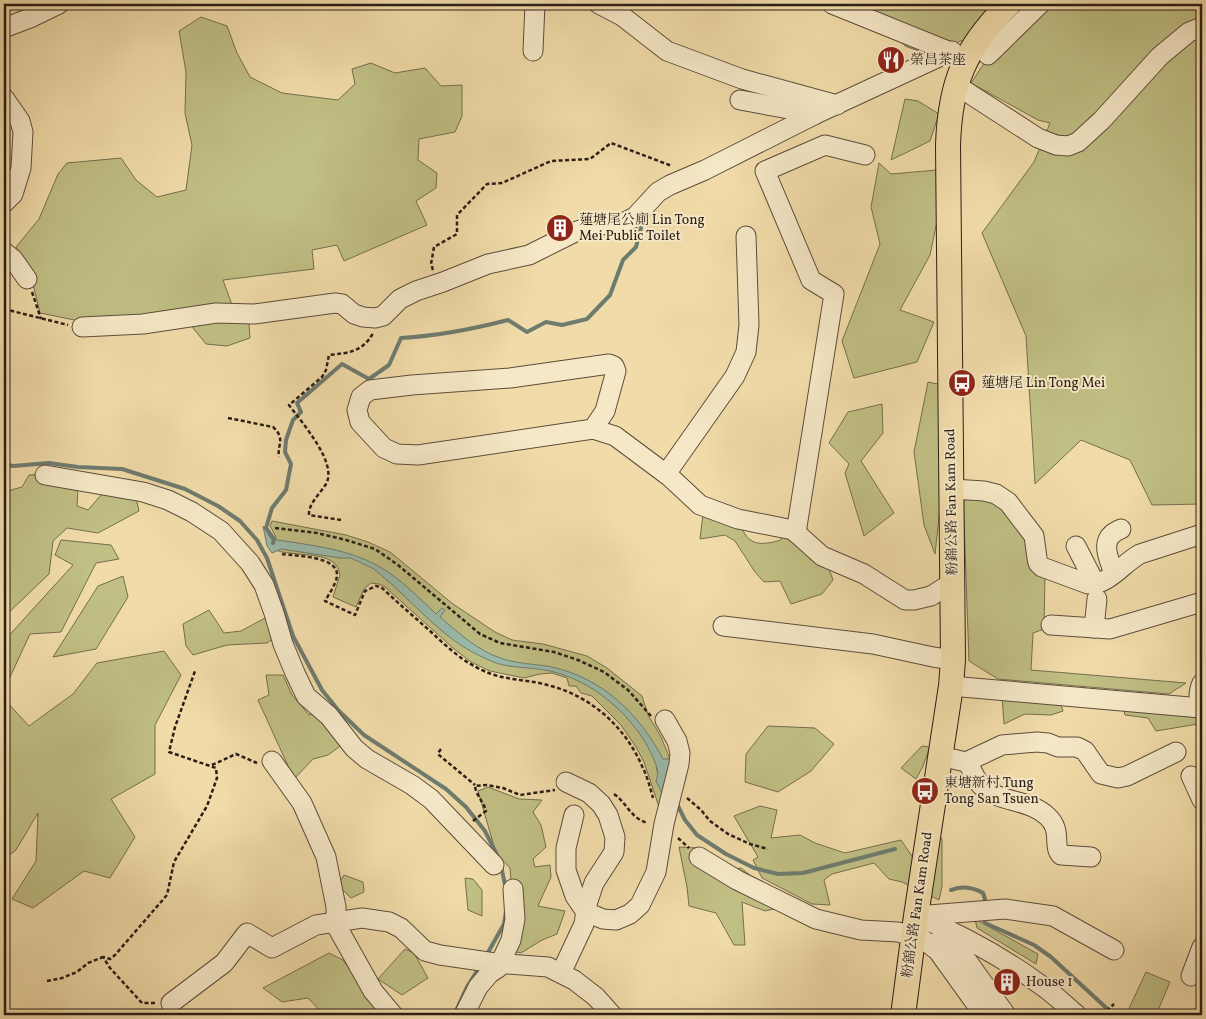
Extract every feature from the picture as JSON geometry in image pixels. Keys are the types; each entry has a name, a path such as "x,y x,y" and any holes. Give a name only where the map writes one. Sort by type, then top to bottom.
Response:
{"main road":[{"name":"粉錦公路 Fan Kam Road","path":"903,1015 922,935 940,756 951,686 953,660 948,145 950,108 956,84 969,55 981,35 1010,4"}],"street":[{"path":"4,28 59,4"},
{"path":"532,51 535,4"},
{"path":"599,4 622,16 668,51 742,79 837,105"},
{"path":"832,4 969,55"},
{"path":"82,327 143,324 178,320 198,314 254,314 335,303 342,304 354,314 363,317 375,318 381,316 400,299 416,291 488,264 529,255 577,231 593,226 625,222 635,218 658,192 816,114 969,55 1040,4"},
{"path":"956,84 1038,138 1056,146 1068,146 1078,142 1095,127 1160,56 1189,32 1202,27"},
{"path":"4,98 20,122 23,132 21,168 13,194 4,203"},
{"path":"740,100 816,114"},
{"path":"796,532 834,294 811,280 765,171 824,145 865,155"},
{"path":"666,474 735,376 746,352 749,318 746,236"},
{"path":"4,252 13,259 27,279"},
{"path":"593,429 605,411 616,371 614,366 609,364 510,378 370,390 360,397 357,410 360,422 384,448 397,454 418,455 593,429 615,436 666,474 700,505 738,519 793,530 822,556 864,574 905,600 931,596 953,582"},
{"path":"45,475 143,492 168,500 192,512 221,531 250,563 264,586 283,644 306,696 329,716 354,748 367,759 412,785 430,799 494,865"},
{"path":"952,489 984,491 996,494 1008,502 1034,536 1038,563 1042,567 1088,584 1096,592"},
{"path":"1114,573 1106,553 1106,545 1112,536 1121,529"},
{"path":"1096,592 1103,582 1140,554 1202,534"},
{"path":"1076,546 1096,592 1094,628"},
{"path":"1051,625 1110,629 1123,627 1202,602"},
{"path":"723,626 873,644 933,658 953,660"},
{"path":"951,686 1202,709 1199,699 1202,683"},
{"path":"574,815 566,848 566,870 575,896 586,912 603,919 616,920 630,914 640,905 656,872 664,824 679,764 680,753 677,741 660,721"},
{"path":"940,756 968,762 1002,745 1048,743 1058,746 1077,747 1085,751 1101,774 1118,778 1127,776 1176,752"},
{"path":"968,762 983,788 992,794 1033,806 1048,817 1055,826 1058,835 1057,848 1061,855 1091,857"},
{"path":"268,763 302,803 326,857 336,907 336,924 373,991 393,1015"},
{"path":"1191,776 1202,800"},
{"path":"561,973 584,924 594,884 614,852 616,837 608,815 601,804 589,793 564,785"},
{"path":"699,857 737,880 816,919 861,930 922,935 958,948 1006,1015"},
{"path":"464,1015 478,987 490,973 498,968 497,964 511,940 516,919 513,889"},
{"path":"922,935 1005,910 1053,916 1114,950"},
{"path":"172,1003 224,963 247,933 272,948 316,925 362,918 389,922 401,928 425,951 460,959 497,964 548,967 574,980 596,997 612,1015"},
{"path":"922,935 941,927 1001,959 1039,983 1077,1015"},
{"path":"922,935 943,957 984,1015"},
{"path":"1191,976 1202,947"}],"path":[{"path":"438,284 431,264 434,246 457,234 457,215 487,184 502,183 551,161 590,159 611,143 695,175"},
{"path":"27,279 42,319"},
{"path":"4,308 62,324 82,327"},
{"path":"341,520 309,515 310,508 327,482 328,466 324,455 289,405 322,377 326,370 329,355 357,350 368,343 381,316"},
{"path":"228,418 274,427 278,431 281,440 279,457"},
{"path":"274,528 317,533 375,549 398,565 480,634 500,643 554,652 604,672 628,690 660,721"},
{"path":"282,554 324,560 332,564 336,570 336,577 325,601 355,615 366,591 370,587 381,587 468,663 499,677 550,685 572,692 599,709 617,726 630,744 643,766 654,800"},
{"path":"47,982 77,972 88,963 103,957 110,959 167,895 174,862 207,806 217,778 216,768 170,752 175,727 195,671"},
{"path":"442,749 438,753 439,755 476,786 503,788 520,795 564,785"},
{"path":"211,766 236,754 268,763"},
{"path":"476,786 475,792 486,811"},
{"path":"686,797 710,821 728,834 768,850"},
{"path":"664,824 671,833 699,857"},
{"path":"103,957 110,968 142,1003 172,1003"},
{"path":"1102,1015 1114,1004"}],"shaded area":[{"path":"849,4 1202,4 1202,504 1152,505 1130,460 1081,440 1035,484 1026,336 982,233 1034,162 1050,123 1038,120 971,83 985,62 969,41 959,41 957,44 950,41 935,42 924,53 905,46 892,28"},
{"path":"201,17 227,26 237,53 250,77 282,93 338,100 355,84 352,69 371,63 395,73 425,68 441,86 462,85 462,116 455,132 419,139 418,160 437,173 436,188 416,201 427,225 344,261 337,245 312,250 314,269 223,280 235,313 249,324 250,338 227,346 206,344 185,318 99,325 40,313 31,276 16,247 39,219 58,174 67,163 121,158 136,180 157,197 186,190 192,145 185,113 186,72 179,31"},
{"path":"905,99 918,101 939,114 930,141 891,160"},
{"path":"879,163 891,174 937,170 941,202 930,255 900,310 934,322 917,362 854,378 842,341 880,244 871,207"},
{"path":"928,382 943,385 943,481 935,554 924,525 914,452"},
{"path":"882,404 883,433 861,461 894,513 864,536 845,473 849,464 829,443 848,412"},
{"path":"79,472 77,506 88,510 115,479 136,497 139,511 98,533 67,528 53,541 49,574 4,617 4,502 11,490 22,487 29,475"},
{"path":"963,493 999,503 1015,520 1045,574 1044,629 1033,633 1031,670 1186,683 1169,694 998,679 969,661"},
{"path":"703,514 740,524 747,537 756,542 767,543 781,540 783,533 829,569 833,580 822,594 791,604 780,581 764,582 755,572 735,541 725,535 700,539"},
{"path":"272,521 346,535 368,542 390,552 453,604 495,632 512,640 543,644 587,656 607,668 642,696 648,715 661,737 670,759 663,760 656,767 666,800 661,813 644,762 636,747 621,725 592,696 581,693 576,686 569,686 567,678 552,673 524,678 490,671 471,662 385,587 379,584 371,583 364,589 356,607 333,597 340,575 336,565 327,559 313,555 275,550 276,537 270,526"},
{"path":"263,526 271,539 341,551 380,567 402,583 436,614 442,608 445,610 440,617 470,641 494,656 509,661 552,667 588,680 604,690 631,713 643,727 663,759 670,759 674,771 666,801 656,781 658,773 654,760 641,736 620,711 594,690 565,675 545,670 503,665 467,649 433,624 374,569 351,558 281,549 272,553 267,546"},
{"path":"61,540 111,545 119,559 96,563 61,632 30,634 4,690 4,641 73,565 55,555"},
{"path":"123,576 128,597 96,649 53,657 98,586"},
{"path":"209,610 224,633 241,631 265,618 274,638 267,643 227,645 193,655 186,646 183,624"},
{"path":"164,651 181,675 155,725 155,774 111,799 135,837 110,878 84,871 33,908 12,899 36,861 38,813 16,850 4,859 4,699 29,726 73,694 97,663"},
{"path":"266,675 283,675 292,695 309,715 328,708 351,738 328,755 313,759 294,779 258,700 269,695"},
{"path":"1002,696 1060,701 1063,711 1051,715 1025,714 1004,724"},
{"path":"1123,705 1199,711 1198,724 1156,731 1148,718 1125,715"},
{"path":"768,726 815,728 834,744 811,771 778,792 745,782 746,754"},
{"path":"922,746 930,747 916,779 901,768"},
{"path":"488,787 519,799 542,800 533,812 541,825 546,847 533,859 535,867 550,865 551,877 538,906 565,911 557,934 542,940 521,953 502,949 513,906 510,868 496,853 478,791"},
{"path":"760,806 777,810 771,838 800,835 815,843 845,853 901,840 918,865 932,825 942,839 942,886 939,900 902,882 889,879 874,863 832,874 824,880 830,905 812,904 762,878 753,860 758,857 734,816"},
{"path":"679,847 698,848 714,873 741,868 767,889 782,907 765,911 742,902 745,945 734,945 716,913 689,906"},
{"path":"344,875 363,882 364,892 351,898 338,885"},
{"path":"465,878 473,879 482,890 482,916 468,910"},
{"path":"975,919 1038,954 1036,964 977,928"},
{"path":"405,949 414,953 428,978 402,995 378,979"},
{"path":"329,953 343,960 382,1015 324,1015 308,998 282,1002 263,988"},
{"path":"1146,972 1170,982 1156,1015 1126,1015"}],"waterway":[{"path":"273,543 274,539 266,528 272,508 286,490 291,464 285,452 286,440 293,420 301,412 297,403 342,364 369,379 389,365 401,338 455,332 508,320 527,332 546,322 562,325 587,319 610,295 623,260 636,247 641,228"},
{"path":"4,464 13,466 49,463 78,467 122,469 185,489 218,506 240,521 257,540 267,558 293,636 322,690 339,711 364,735 446,789 466,807 485,831 498,857"},
{"path":"676,802 685,820 697,835 726,854 754,868 778,874 803,873 895,849"},
{"path":"501,866 506,889"},
{"path":"951,890 971,888 979,891 983,893 984,904"},
{"path":"486,956 504,924 506,911"},
{"path":"983,916 985,923 1034,945 1051,957 1114,1015"},
{"path":"454,1015 467,987 480,966"}],"place":[{"name":"榮昌茶座","path":"891,60"},
{"name":"蓮塘尾公廁 Lin Tong Mei Public Toilet","path":"560,228"},
{"name":"蓮塘尾 Lin Tong Mei","path":"962,383"},
{"name":"東塘新村 Tung Tong San Tsuen","path":"925,791"},
{"name":"House 1","path":"1007,982"}]}
